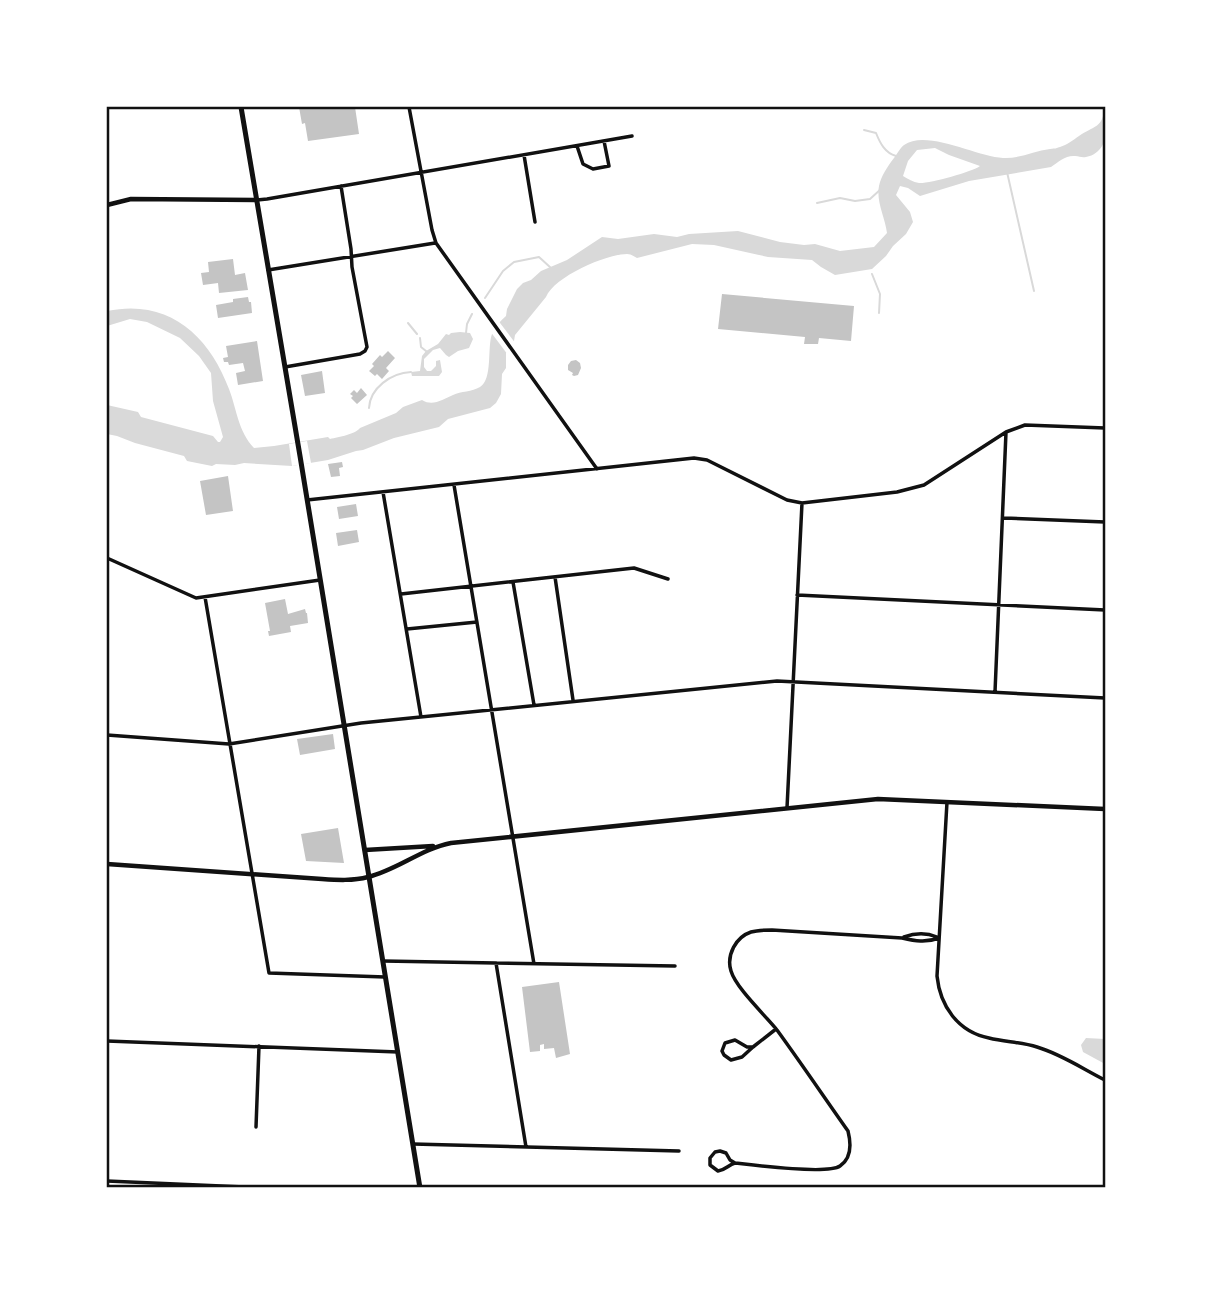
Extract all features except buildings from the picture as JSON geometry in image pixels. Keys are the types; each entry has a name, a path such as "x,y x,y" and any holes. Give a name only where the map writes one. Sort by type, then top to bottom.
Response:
{"main road":[{"path":"241,107 420,1188"}],"street":[{"path":"409,107 436,243 597,469"},
{"path":"107,205 131,199 257,200 632,136"},
{"path":"576,146 583,164 593,169 609,166 604,141"},
{"path":"524,155 535,222"},
{"path":"285,367 360,354 366,349 341,186"},
{"path":"268,271 436,243"},
{"path":"307,500 694,458 707,460 786,500 802,503 897,492 924,485 1006,432 1025,425 1105,428"},
{"path":"995,692 1006,432"},
{"path":"454,485 534,964"},
{"path":"383,492 421,717"},
{"path":"787,810 802,503"},
{"path":"1004,518 1105,522"},
{"path":"107,558 196,598 320,580"},
{"path":"401,594 634,568 668,579"},
{"path":"555,577 573,701"},
{"path":"513,582 534,705"},
{"path":"797,595 1105,610"},
{"path":"205,597 269,973 385,977"},
{"path":"407,629 477,622"},
{"path":"107,735 229,744 345,725 777,681 1105,698"},
{"path":"365,850 437,846 878,799 1105,809"},
{"path":"947,802 937,976 939,989 949,1012 960,1024 977,1035 1047,1051 1105,1080"},
{"path":"107,864 326,880 369,877 437,846"},
{"path":"735,1163 723,1151 715,1152 710,1158 710,1166 718,1171 735,1163 831,1170 841,1165 848,1156 850,1144 848,1131 731,971 730,957 741,937 752,932 772,930 929,942 939,938"},
{"path":"383,961 675,965"},
{"path":"496,963 526,1147"},
{"path":"753,1047 747,1047 736,1040 725,1043 722,1051 731,1059 742,1057 776,1029"},
{"path":"107,1041 398,1052"},
{"path":"256,1127 259,1046"},
{"path":"412,1144 679,1151"},
{"path":"107,1181 269,1188"}],"shaded area":[{"path":"1104,107 1106,136 1100,149 1086,157 1068,157 1051,167 969,181 920,196 900,186 896,195 910,212 913,222 906,234 872,269 835,275 812,260 768,257 714,245 692,244 637,258 628,254 594,262 551,289 515,335 506,353 501,394 496,403 490,408 448,419 439,427 394,438 328,460 292,466 244,463 212,466 187,461 184,456 107,434 107,405 213,436 218,442 223,437 213,401 211,373 199,356 180,338 147,322 130,319 107,326 107,311 129,308 149,310 167,316 198,337 221,370 241,427 254,448 328,437 330,439 351,434 422,400 434,403 480,387 487,377 492,334 506,316 517,289 541,271 567,260 602,237 618,239 654,234 677,237 738,231 780,242 815,244 840,251 874,247 887,233 878,192 880,182 904,145 926,140 992,156 1015,157 1065,145 1097,126 1104,114","holes":["935,148 980,166 924,183 903,176 908,161 917,150"]},
{"path":"470,333 473,339 469,348 449,357 440,348 433,350 424,359 427,371 431,371 436,366 436,361 440,360 442,372 439,376 412,376 411,372 420,371 422,356 426,351 438,344 446,334"},
{"path":"1086,1038 1105,1039 1105,1064 1083,1052 1081,1045"}],"pier":[{"path":"497,319 516,344 508,355 490,331"},
{"path":"307,441 311,463 292,466 289,444"}],"waterway":[{"path":"864,130 876,133 886,150 896,156"},
{"path":"1007,172 1034,291"},
{"path":"817,203 840,198 855,201 870,199 881,189"},
{"path":"485,298 503,271 514,262 539,257 551,268"},
{"path":"872,274 880,294 879,313"},
{"path":"466,333 472,314"},
{"path":"408,323 417,334"},
{"path":"420,338 421,347 426,351"},
{"path":"369,408 377,388 396,375 411,372"}]}
